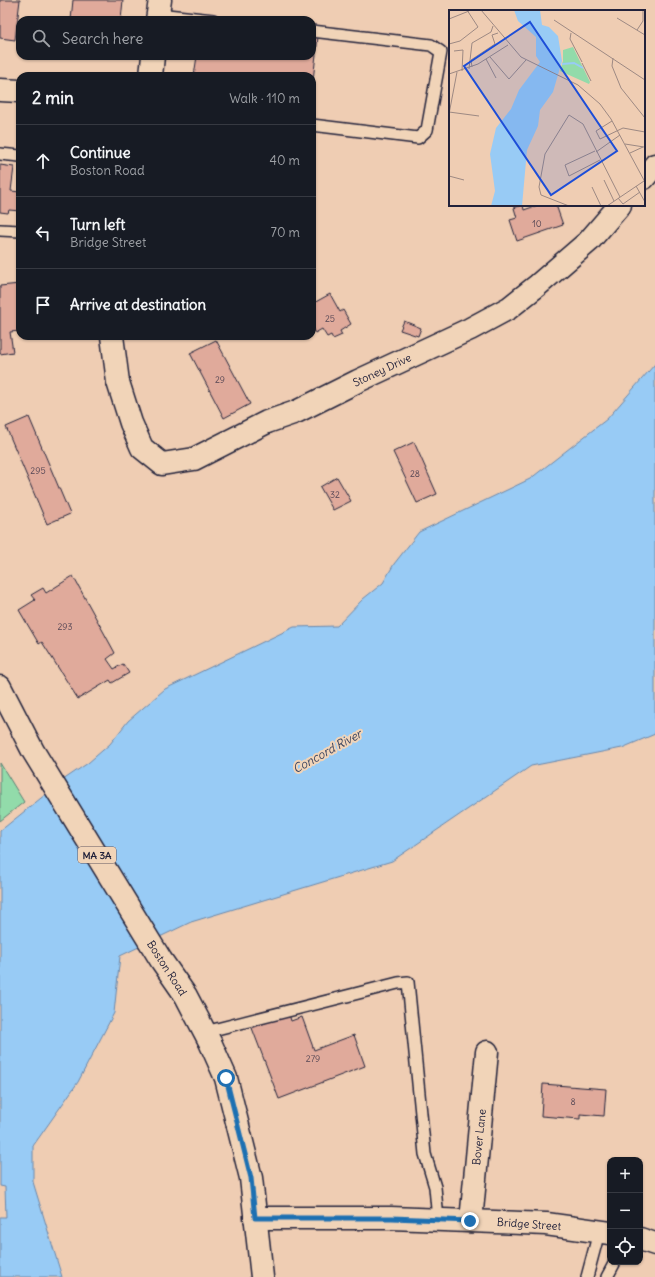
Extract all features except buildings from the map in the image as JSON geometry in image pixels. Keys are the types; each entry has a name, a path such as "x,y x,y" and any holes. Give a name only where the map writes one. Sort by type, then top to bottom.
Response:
{"main road":[{"path":"151,72 153,60"},
{"path":"0,90 16,91"},
{"path":"645,177 655,165"},
{"name":"Stoney Drive","path":"113,340 118,382 131,423 142,448 162,464 194,459 267,422 296,412 358,381 470,329 510,308 589,241 619,206"},
{"name":"Boston Road","path":"0,687 34,750 161,960 186,996 205,1032 226,1078 251,1178 262,1277"},
{"name":"Bover Lane","path":"470,1221 487,1052"},
{"name":"Bridge Street","path":"255,1218 392,1218 546,1224 604,1232"},
{"path":"643,1240 655,1244"}],"lane":[{"path":"158,11 189,16"},
{"path":"316,32 431,45 441,52 427,130 418,138 316,125"},
{"path":"0,154 16,156"},
{"path":"0,230 16,231"},
{"path":"205,1032 398,983 408,982 425,1154 435,1187 438,1220"},
{"path":"587,1277 604,1232"},
{"path":"607,1277 613,1265"}],"green space":[{"path":"0,763 24,802 0,821"}],"water":[{"name":"Concord River","path":"655,364 655,734 622,748 531,766 392,861 191,922 120,956 114,1013 78,1082 33,1146 33,1182 62,1277 0,1277 0,1217 6,1217 5,1187 0,1186 0,831 66,778 88,763 110,744 128,721 165,689 294,627 337,626 363,599 383,583 394,564 419,532 530,479 607,419"}],"route":[{"path":"226,1078 251,1178 255,1218 392,1218 470,1221"}]}
